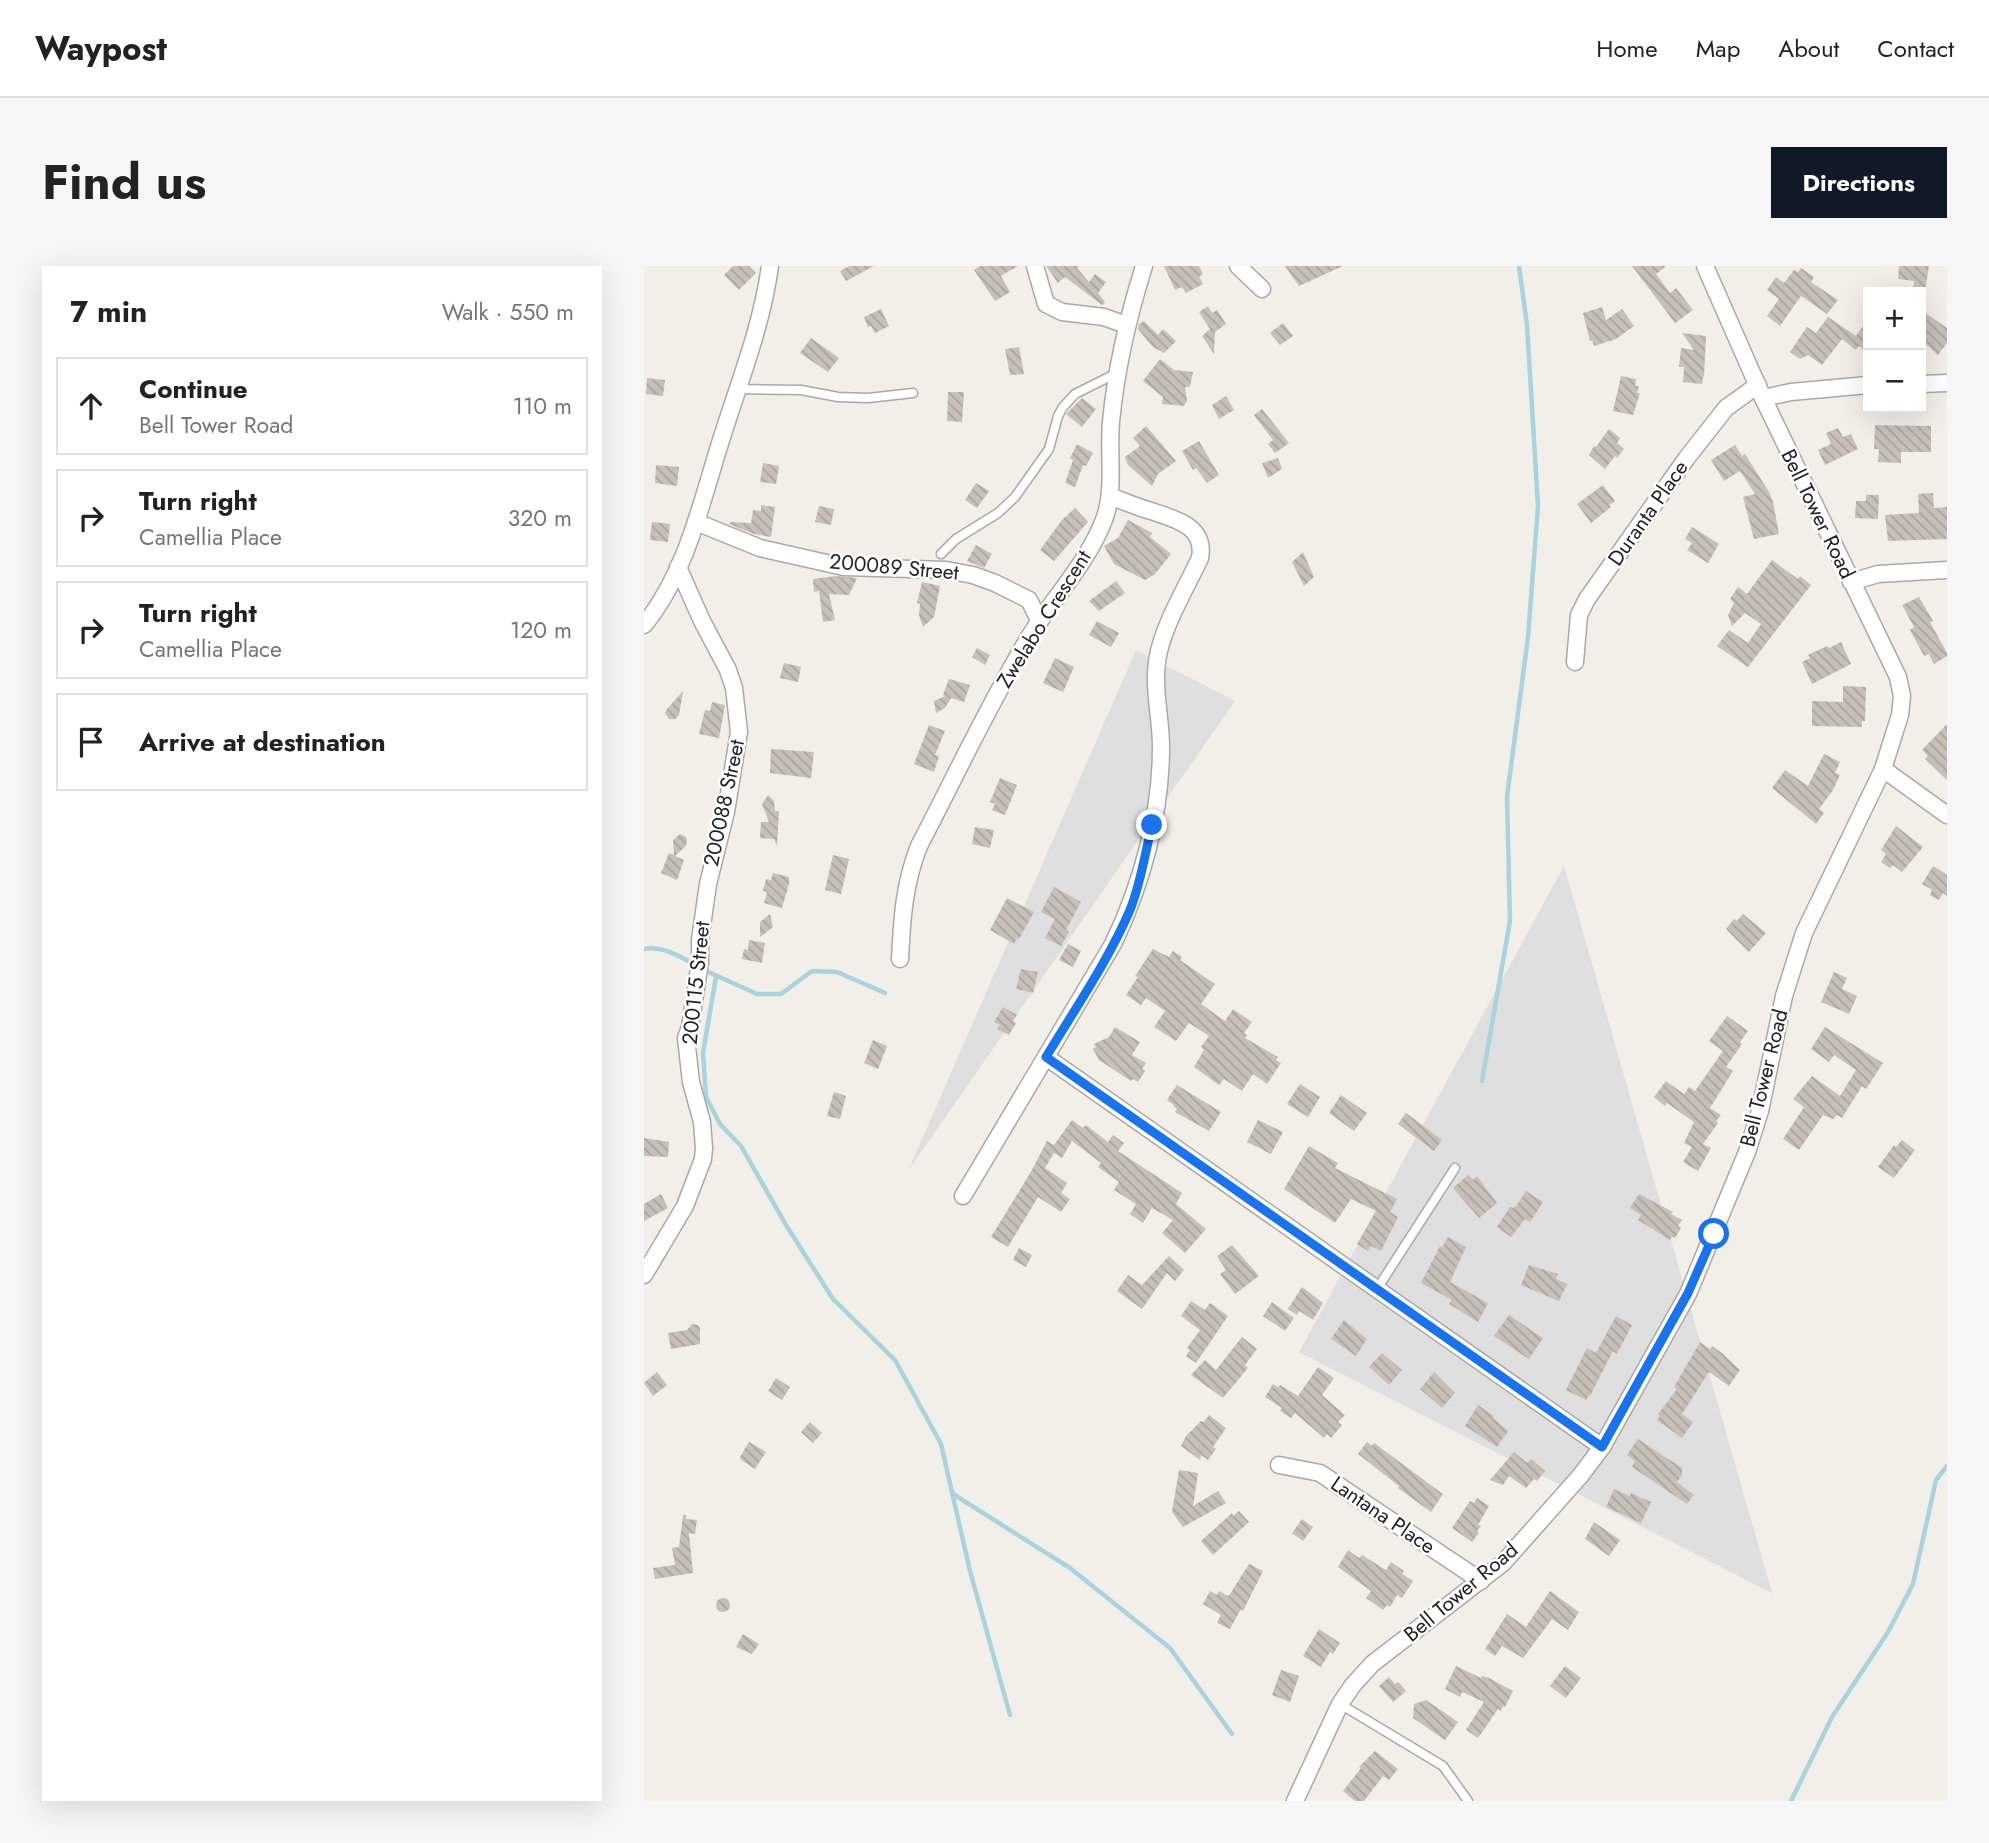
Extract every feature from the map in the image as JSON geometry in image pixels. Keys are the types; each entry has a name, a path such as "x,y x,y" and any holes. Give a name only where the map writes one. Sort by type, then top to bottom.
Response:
{"street":[{"path":"644,625 664,595 696,522 764,306 770,266"},
{"path":"1035,266 1046,304 1062,312 1104,317 1126,325"},
{"name":"Zwelabo Crescent","path":"900,959 902,908 910,870 919,846 1015,661 1039,620 1095,538 1105,517 1110,496 1111,423 1126,325 1144,266"},
{"path":"1238,266 1262,289"},
{"name":"Bell Tower Road","path":"1295,1801 1340,1704 1353,1685 1372,1664 1503,1563 1581,1475 1602,1447 1688,1293 1747,1152 1760,1111 1784,996 1804,933 1883,769 1900,715 1902,696 1898,677 1760,391 1704,266"},
{"path":"1926,384 1947,383"},
{"path":"1760,391 1791,392 1863,385"},
{"name":"Duranta Place","path":"1575,662 1579,615 1587,599 1686,459 1726,408 1760,391"},
{"path":"963,1196 1113,944 1130,909 1152,825 1161,765 1155,684 1158,658 1166,632 1202,549 1197,534 1182,522 1110,496"},
{"name":"200089 Street","path":"696,522 760,548 844,567 946,570 973,575 1029,600 1039,620"},
{"name":"200088 Street","path":"678,566 728,670 739,715 739,744 708,884"},
{"path":"1851,582 1878,574 1947,570"},
{"path":"1883,769 1947,815"},
{"name":"200115 Street","path":"644,1275 685,1206 703,1158 702,1122 691,1082 685,1038 690,1027 699,967 708,884"},
{"path":"1046,1057 1602,1447"},
{"name":"Lantana Place","path":"1279,1465 1320,1473 1481,1581"}],"lane":[{"path":"941,554 956,539 998,513 1015,497 1049,449 1058,416 1075,394 1119,373"},
{"path":"737,389 801,390 838,397 913,393"},
{"path":"1377,1289 1455,1168"},
{"path":"1340,1704 1443,1766 1468,1801"}],"shaded area":[{"path":"1136,650 1235,701 908,1171"},
{"path":"1564,866 1772,1593 1299,1352"}],"building":[{"path":"733,266 749,266 756,273 739,290 724,275"},
{"path":"849,266 874,266 846,281 840,271"},
{"path":"980,266 1018,266 1001,276 1010,292 995,301 974,270"},
{"path":"1046,266 1079,266 1077,268 1089,282 1095,274 1106,282 1098,293 1105,302 1102,305 1065,277 1058,283"},
{"path":"1164,266 1199,266 1203,274 1199,277 1203,284 1186,293 1182,287 1175,290"},
{"path":"1285,266 1343,266 1299,286"},
{"path":"1632,266 1666,266 1656,274 1670,293 1676,288 1693,310 1675,323"},
{"path":"1899,266 1929,266 1926,287 1913,287 1914,281 1898,279"},
{"path":"1801,268 1814,277 1811,282 1838,300 1827,314 1801,296 1780,326 1767,316 1779,299 1767,290 1776,277 1784,283 1794,270 1798,272"},
{"path":"1208,306 1212,313 1217,310 1226,324 1215,332 1214,354 1202,336 1210,329 1199,312"},
{"path":"1602,307 1606,320 1622,309 1634,326 1616,339 1594,346 1592,340 1590,341 1583,313"},
{"path":"881,309 889,326 875,333 871,326 868,327 864,317"},
{"path":"1926,313 1947,328 1947,343 1938,355 1926,344"},
{"path":"1828,317 1856,336 1863,326 1863,349 1859,346 1856,350 1842,339 1822,365 1808,355 1800,359 1790,352 1807,327 1816,333"},
{"path":"1144,321 1158,335 1163,329 1176,341 1164,353 1153,347 1138,329 1139,324"},
{"path":"1283,323 1293,336 1280,345 1270,333"},
{"path":"1682,333 1706,336 1702,384 1683,382 1684,367 1679,367 1681,348 1694,350"},
{"path":"811,338 839,358 828,372 800,353"},
{"path":"1019,347 1024,374 1010,375 1005,349"},
{"path":"1160,359 1174,370 1193,372 1190,387 1185,387 1187,401 1184,406 1162,404 1163,397 1143,381"},
{"path":"1621,376 1636,379 1635,386 1639,386 1637,393 1640,393 1633,415 1613,411"},
{"path":"647,378 665,380 663,396 646,394"},
{"path":"948,392 964,392 962,422 947,421"},
{"path":"1226,396 1234,410 1219,419 1212,405"},
{"path":"1082,398 1096,409 1082,427 1066,414"},
{"path":"1262,409 1289,443 1275,453 1268,444 1273,440 1254,415"},
{"path":"1875,425 1931,426 1931,452 1901,452 1901,463 1878,462 1879,449 1874,449"},
{"path":"1146,426 1176,461 1158,474 1152,486 1128,465 1125,457 1140,446 1133,438"},
{"path":"1838,428 1843,437 1851,434 1858,449 1825,465 1818,450 1831,444 1826,433"},
{"path":"1609,429 1620,438 1617,443 1624,449 1605,469 1589,455"},
{"path":"1199,441 1219,475 1207,483 1196,468 1193,470 1182,451"},
{"path":"1077,444 1093,453 1086,466 1083,465 1075,487 1065,483 1073,460 1070,458"},
{"path":"1735,445 1742,456 1745,454 1769,492 1779,534 1754,539 1743,497 1755,494 1740,471 1724,481 1711,460"},
{"path":"1278,458 1282,469 1268,478 1262,463"},
{"path":"763,463 779,466 776,484 760,482"},
{"path":"656,465 679,467 677,486 655,483"},
{"path":"976,483 989,491 977,508 965,500"},
{"path":"1603,485 1615,501 1591,523 1577,504"},
{"path":"1933,493 1934,508 1947,507 1947,539 1888,541 1885,515 1919,513 1918,494"},
{"path":"1866,495 1879,495 1878,519 1855,518 1856,501 1866,501"},
{"path":"761,505 775,507 771,537 754,534 729,524 751,523 753,510 761,511"},
{"path":"819,506 834,509 831,525 815,522"},
{"path":"1075,508 1088,522 1054,561 1040,550 1062,520"},
{"path":"1128,520 1152,533 1150,537 1171,554 1155,574 1145,580 1114,564 1104,546 1118,538"},
{"path":"652,522 670,524 668,542 650,540"},
{"path":"1692,527 1719,544 1708,563 1687,550 1692,543 1685,539"},
{"path":"976,545 992,554 984,568 967,561"},
{"path":"1303,552 1314,577 1304,586 1292,562"},
{"path":"1772,560 1811,585 1748,667 1717,646 1729,630 1748,643 1761,624 1745,613 1732,626 1728,615 1734,603 1730,599 1738,587 1747,594"},
{"path":"836,576 857,578 849,595 829,594 835,620 823,622 819,591 814,592 813,579"},
{"path":"1116,581 1125,593 1099,611 1089,601"},
{"path":"922,582 940,586 934,617 923,627 919,615 920,604 917,603"},
{"path":"1919,597 1947,653 1947,656 1934,664 1929,654 1924,656 1910,630 1914,627 1902,605"},
{"path":"1097,621 1119,633 1111,647 1089,635"},
{"path":"1841,642 1851,664 1812,684 1802,662 1810,658 1808,655"},
{"path":"977,648 990,655 985,665 972,657"},
{"path":"1055,658 1074,667 1063,692 1043,683"},
{"path":"784,663 801,667 798,682 780,678"},
{"path":"949,679 970,685 964,702 951,698 945,708 936,713 934,701 945,696 943,695"},
{"path":"1843,686 1866,687 1865,721 1862,721 1862,727 1812,726 1812,701 1843,702"},
{"path":"683,691 679,715 675,719 669,719 665,713 667,709"},
{"path":"712,702 725,705 719,738 699,734 705,710 710,711"},
{"path":"1947,724 1947,780 1925,759 1928,756 1922,750"},
{"path":"929,725 945,731 935,755 939,756 934,772 914,764"},
{"path":"771,749 814,752 811,778 770,773"},
{"path":"1824,754 1840,762 1835,773 1840,775 1819,809 1824,813 1816,824 1772,788 1785,770 1808,786"},
{"path":"1000,778 1017,785 1005,815 992,810 995,804 990,802"},
{"path":"768,795 774,801 775,811 779,811 777,846 774,839 760,838 761,822 769,822 762,804"},
{"path":"1896,826 1923,847 1902,872 1893,865 1890,868 1881,862 1886,854 1881,850"},
{"path":"975,827 994,830 990,848 972,844"},
{"path":"680,834 686,837 687,841 686,846 675,856 684,860 677,880 661,873 669,853 674,855 673,840"},
{"path":"833,855 849,859 841,894 825,890"},
{"path":"1933,866 1947,875 1947,896 1943,893 1939,900 1930,895 1932,890 1922,884"},
{"path":"773,873 789,877 782,908 764,903 766,879 771,880"},
{"path":"1054,887 1081,902 1061,946 1045,938 1055,919 1041,912"},
{"path":"1007,898 1034,912 1014,944 990,930"},
{"path":"770,914 773,927 760,937 760,922"},
{"path":"1743,914 1766,933 1749,952 1726,929 1734,919 1737,921"},
{"path":"749,940 765,943 762,963 742,959 744,949 748,950"},
{"path":"1068,944 1081,951 1073,967 1059,960"},
{"path":"1153,949 1169,957 1173,951 1182,957 1180,960 1215,984 1201,1004 1225,1021 1233,1009 1252,1022 1244,1033 1247,1035 1245,1038 1278,1057 1276,1060 1281,1063 1267,1084 1253,1074 1242,1091 1224,1079 1219,1085 1194,1067 1204,1050 1201,1047 1209,1036 1189,1023 1176,1041 1154,1027 1165,1011 1146,998 1141,1005 1126,995"},
{"path":"1021,969 1038,972 1033,993 1016,989"},
{"path":"1834,972 1847,978 1842,989 1857,996 1849,1014 1821,1002"},
{"path":"1003,1007 1017,1015 1009,1035 997,1029 1000,1025 994,1022"},
{"path":"1727,1016 1748,1031 1726,1067 1733,1071 1710,1108 1721,1115 1703,1144 1711,1148 1698,1171 1683,1162 1692,1147 1684,1143 1694,1122 1654,1097 1666,1081 1684,1094 1689,1087 1695,1091 1723,1051 1709,1041"},
{"path":"1115,1027 1140,1042 1132,1055 1146,1063 1142,1069 1145,1071 1138,1082 1133,1079 1131,1081 1099,1060 1093,1049 1096,1047 1094,1044 1109,1037"},
{"path":"1825,1027 1883,1063 1866,1089 1862,1086 1842,1118 1837,1115 1833,1119 1823,1115 1799,1150 1783,1139 1804,1107 1793,1099 1812,1076 1840,1096 1856,1070 1834,1055 1829,1062 1811,1049"},
{"path":"873,1040 887,1046 878,1069 864,1063"},
{"path":"1300,1084 1320,1097 1308,1117 1287,1104"},
{"path":"1177,1085 1221,1112 1209,1131 1175,1112 1177,1109 1167,1100"},
{"path":"834,1092 846,1096 840,1119 827,1116"},
{"path":"1341,1095 1367,1113 1354,1131 1329,1113"},
{"path":"1406,1113 1442,1140 1434,1151 1398,1124"},
{"path":"1072,1120 1083,1128 1086,1125 1108,1142 1113,1135 1124,1143 1118,1151 1182,1193 1176,1204 1206,1229 1185,1253 1162,1233 1173,1220 1152,1208 1143,1223 1130,1214 1136,1204 1114,1190 1119,1182 1098,1167 1101,1163 1072,1141 1062,1158 1054,1153 1045,1168 1067,1183 1061,1193 1070,1199 1061,1212 1038,1197 1008,1247 991,1237 1047,1141 1054,1145"},
{"path":"1258,1120 1283,1132 1271,1154 1247,1142"},
{"path":"644,1138 669,1142 668,1157 644,1156"},
{"path":"1902,1140 1915,1150 1894,1178 1878,1167 1894,1145 1896,1147"},
{"path":"1309,1146 1338,1163 1335,1168 1397,1199 1390,1212 1398,1217 1381,1251 1371,1246 1368,1251 1357,1244 1376,1211 1351,1199 1335,1223 1284,1189"},
{"path":"1468,1175 1473,1180 1477,1176 1497,1203 1479,1218 1453,1188"},
{"path":"1526,1191 1543,1202 1530,1222 1525,1219 1511,1237 1497,1227 1510,1207 1517,1205"},
{"path":"661,1194 668,1208 644,1221 644,1204"},
{"path":"1639,1194 1673,1212 1671,1214 1682,1220 1675,1238 1670,1240 1638,1220 1641,1215 1630,1208"},
{"path":"1448,1237 1466,1247 1450,1282 1488,1303 1478,1322 1449,1304 1452,1300 1421,1283 1440,1246 1442,1247"},
{"path":"1232,1245 1259,1276 1235,1294 1220,1274 1226,1270 1217,1256"},
{"path":"1019,1248 1032,1255 1026,1267 1013,1260"},
{"path":"1169,1256 1184,1270 1175,1281 1167,1273 1142,1309 1117,1291 1128,1275 1142,1285"},
{"path":"1529,1265 1558,1274 1556,1279 1567,1284 1559,1301 1521,1285"},
{"path":"1302,1287 1323,1303 1313,1320 1299,1311 1297,1315 1288,1309"},
{"path":"1191,1301 1205,1310 1210,1303 1228,1316 1196,1363 1186,1356 1190,1350 1187,1348 1200,1330 1181,1316"},
{"path":"1272,1302 1294,1318 1285,1331 1263,1316"},
{"path":"1509,1315 1543,1338 1529,1359 1494,1336"},
{"path":"1616,1316 1632,1325 1617,1354 1613,1351 1590,1396 1586,1400 1566,1390 1587,1348 1596,1353"},
{"path":"1344,1320 1367,1339 1356,1356 1331,1339"},
{"path":"692,1324 700,1328 700,1344 671,1349 668,1333 687,1330"},
{"path":"1242,1337 1257,1349 1245,1365 1248,1368 1223,1398 1191,1375 1205,1360 1216,1370"},
{"path":"1700,1342 1722,1353 1740,1370 1729,1386 1709,1372 1682,1414 1693,1422 1682,1438 1657,1420 1660,1416 1658,1414 1677,1389 1674,1387"},
{"path":"1382,1353 1402,1370 1389,1385 1369,1367"},
{"path":"1318,1367 1334,1378 1322,1395 1345,1415 1338,1422 1342,1425 1331,1438 1327,1434 1324,1438 1295,1413 1291,1418 1280,1411 1282,1408 1265,1397 1273,1384 1278,1387 1280,1385 1298,1396"},
{"path":"657,1372 667,1385 653,1396 644,1383"},
{"path":"1434,1372 1455,1393 1442,1408 1420,1389"},
{"path":"776,1378 790,1387 782,1400 768,1391"},
{"path":"1478,1405 1494,1416 1508,1431 1497,1447 1465,1426"},
{"path":"1209,1415 1226,1428 1208,1460 1201,1455 1200,1460 1181,1446 1186,1436"},
{"path":"810,1422 822,1433 813,1443 801,1432"},
{"path":"1638,1439 1682,1468 1682,1475 1677,1482 1694,1495 1687,1504 1632,1467 1635,1461 1627,1455"},
{"path":"749,1442 766,1452 755,1469 740,1457"},
{"path":"1367,1442 1372,1446 1374,1443 1443,1494 1431,1512 1358,1454"},
{"path":"1514,1452 1527,1463 1531,1459 1545,1471 1537,1481 1534,1479 1526,1488 1509,1476 1503,1485 1490,1480"},
{"path":"1179,1470 1198,1473 1193,1506 1218,1491 1226,1503 1183,1527 1172,1512"},
{"path":"1614,1489 1651,1502 1641,1523 1606,1507"},
{"path":"1477,1498 1489,1506 1478,1525 1481,1526 1477,1531 1479,1533 1472,1542 1452,1528 1470,1501 1474,1503"},
{"path":"1239,1511 1249,1522 1213,1555 1201,1541 1232,1513 1233,1516"},
{"path":"683,1515 686,1515 686,1519 697,1520 695,1534 689,1533 693,1573 655,1579 653,1568 675,1565 672,1548 679,1547"},
{"path":"1302,1519 1313,1527 1303,1541 1292,1533"},
{"path":"1594,1522 1620,1540 1609,1556 1585,1539"},
{"path":"1348,1550 1386,1570 1391,1562 1404,1571 1402,1574 1413,1581 1402,1598 1397,1595 1390,1607 1387,1605 1383,1610 1366,1598 1371,1591 1338,1567"},
{"path":"1249,1564 1263,1571 1243,1611 1241,1609 1230,1629 1217,1623 1221,1615 1203,1604 1210,1591 1217,1595 1219,1591 1228,1596"},
{"path":"1550,1591 1579,1612 1568,1630 1552,1619 1523,1658 1502,1646 1495,1656 1485,1649 1507,1614 1526,1627"},
{"path":"720,1598 726,1598 730,1605 726,1612 720,1612 716,1608 716,1602"},
{"path":"1319,1629 1340,1643 1333,1654 1330,1652 1321,1667 1303,1656"},
{"path":"743,1634 759,1644 752,1654 736,1647"},
{"path":"1456,1666 1481,1678 1489,1678 1513,1691 1505,1707 1503,1706 1501,1711 1498,1709 1478,1738 1466,1730 1484,1702 1462,1692 1460,1697 1445,1689"},
{"path":"1565,1666 1581,1678 1566,1698 1550,1686"},
{"path":"1281,1670 1299,1676 1290,1702 1272,1695"},
{"path":"1389,1677 1406,1691 1393,1702 1379,1686"},
{"path":"1426,1700 1458,1722 1445,1740 1413,1718 1414,1704"},
{"path":"1375,1751 1398,1769 1389,1780 1383,1776 1364,1801 1355,1801 1343,1791 1361,1768 1359,1767"}],"waterway":[{"path":"1482,1081 1510,921 1507,797 1528,637 1538,506 1527,325 1519,266"},
{"path":"644,949 665,950 696,965"},
{"path":"704,970 757,994 781,994 812,971 837,972 885,993"},
{"path":"716,977 703,1053 706,1097 720,1124 741,1146 786,1225 833,1299 895,1360 941,1444 970,1571 1010,1715"},
{"path":"1791,1801 1832,1717 1888,1632 1913,1584 1936,1480 1947,1466"},
{"path":"953,1494 1070,1568 1170,1648 1232,1734"}],"route":[{"path":"1152,825 1130,909 1113,944 1046,1057 1602,1447 1688,1293 1714,1234"}]}
